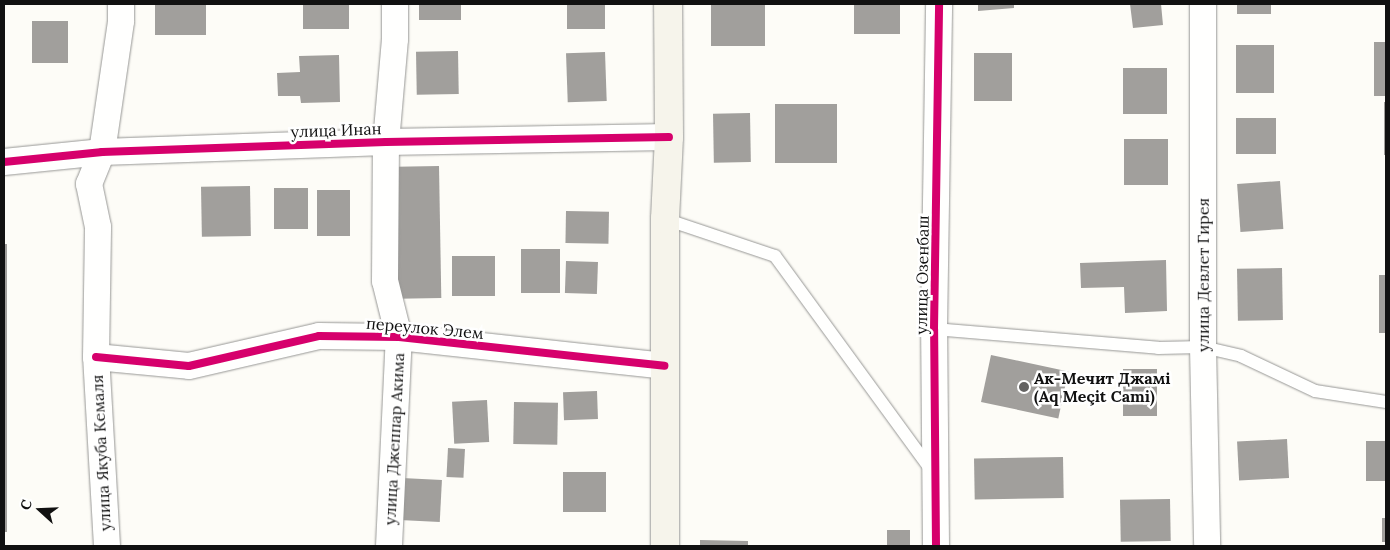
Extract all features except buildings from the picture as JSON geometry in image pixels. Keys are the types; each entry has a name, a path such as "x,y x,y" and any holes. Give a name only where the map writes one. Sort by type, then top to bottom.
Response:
{"street":[{"name":"улица Якуба Кемаля","path":"106,546 96,357 98,227 89,184 102,152 121,21 121,4"},
{"name":"улица Джеппар Акима","path":"389,546 399,337 386,280 386,142 395,38 395,4"},
{"path":"665,546 664,366 665,219 669,137 668,4"},
{"name":"улица Озенбаш","path":"936,546 934,329 939,4"},
{"name":"улица Девлет Гирея","path":"1203,4 1203,348 1207,546"},
{"name":"улица Инан","path":"4,162 102,152 386,142 669,137"},
{"name":"переулок Элем","path":"96,357 190,366 319,336 399,337 664,366"}],"lane":[{"path":"665,219 775,256 935,476"},
{"path":"934,329 1158,348 1203,348 1241,356 1315,391 1386,402"}],"cycle path":[{"path":"936,546 934,329 939,4"},
{"path":"4,162 102,152 386,142 669,137"},
{"path":"96,357 189,366 319,336 399,337 664,366"}],"place":[{"name":"Ак-Мечит Джамі (Aq Meçit Cami)","path":"1024,387"}]}
